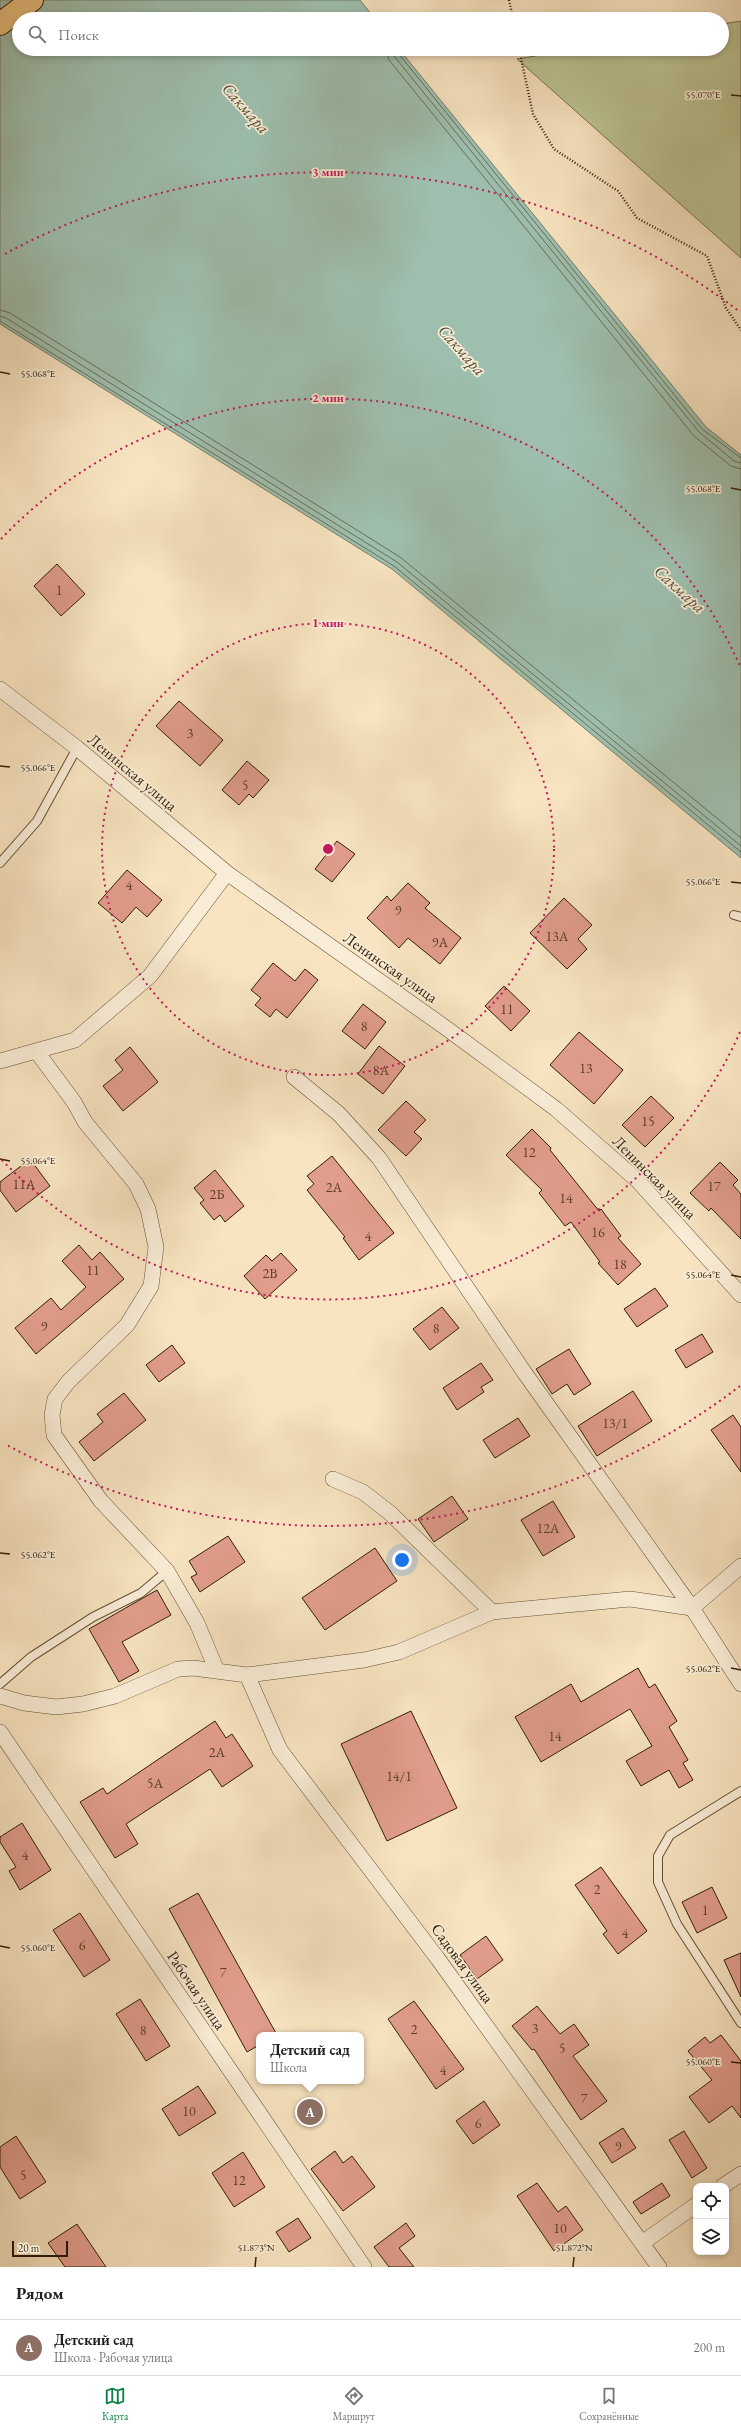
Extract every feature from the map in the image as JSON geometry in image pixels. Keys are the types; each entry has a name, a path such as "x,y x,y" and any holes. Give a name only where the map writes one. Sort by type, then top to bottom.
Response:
{"highway":[{"path":"16,12 32,0"},
{"path":"0,24 12,15"}],"street":[{"name":"Ленинская улица","path":"0,689 77,748 227,873 446,1028 556,1109 637,1180 741,1295"},
{"path":"0,1061 37,1052 75,1040 150,976 227,873"},
{"path":"37,1052 74,1102 85,1122 136,1184 148,1209 156,1247 151,1286 127,1324 68,1382 56,1399 52,1415 54,1435 101,1501 167,1571 197,1623 217,1671"},
{"path":"294,1077 339,1114 379,1158 524,1372 692,1608 741,1684"},
{"path":"333,1479 363,1492 390,1513 492,1612"},
{"path":"0,1696 24,1703 56,1707 83,1704 115,1696 178,1669 217,1671 247,1675 364,1660 399,1652 492,1612 630,1599 692,1608 741,1566"},
{"name":"Садовая улица","path":"247,1675 280,1750 438,1959 659,2267"},
{"name":"Рабочая улица","path":"0,1732 364,2267"},
{"path":"728,2183 741,2174"},
{"path":"642,2243 693,2207"}],"lane":[{"path":"0,863 37,821 77,748"},
{"path":"0,1684 31,1657 93,1617 141,1593 167,1571"},
{"path":"741,1791 670,1835 658,1856 658,1882 677,1924 741,2023"}],"path":[{"path":"510,0 512,12"},
{"path":"521,56 533,114 554,149 618,191 637,218 707,256 726,308 741,330"}],"green space":[{"path":"741,21 741,258 517,59 535,56 729,56 729,23"}],"water":[{"name":"Сакмара","path":"0,0 360,0 369,12 12,12 12,56 405,56 706,427 741,455 741,858 392,569 0,324"}],"building":[{"path":"57,564 85,594 61,616 34,586"},
{"path":"179,701 223,740 200,766 156,726"},
{"path":"247,761 269,780 253,798 249,794 239,805 222,790"},
{"path":"337,841 355,854 332,882 315,869"},
{"path":"127,870 162,900 147,917 136,907 122,923 98,903"},
{"path":"408,883 430,903 425,908 461,938 440,964 408,938 399,948 367,918 387,896 391,901"},
{"path":"564,898 592,925 578,939 587,949 567,969 530,933"},
{"path":"273,963 295,981 305,969 318,980 287,1018 276,1009 270,1017 255,1005 261,998 251,990"},
{"path":"504,986 530,1011 511,1031 485,1006"},
{"path":"363,1004 386,1022 365,1049 342,1031"},
{"path":"579,1032 623,1070 594,1104 550,1065"},
{"path":"379,1046 405,1066 383,1094 358,1074"},
{"path":"130,1047 158,1082 123,1111 103,1086 123,1070 115,1060"},
{"path":"651,1096 674,1118 645,1147 622,1125"},
{"path":"406,1101 426,1120 414,1132 422,1139 406,1156 378,1130"},
{"path":"532,1129 551,1148 550,1150 599,1211 601,1209 621,1236 618,1238 641,1264 618,1285 598,1263 600,1262 571,1222 565,1226 539,1193 542,1190 506,1155"},
{"path":"332,1156 394,1233 359,1260 343,1238 345,1237 307,1190 314,1184 307,1176"},
{"path":"30,1159 50,1186 16,1212 0,1190 0,1182"},
{"path":"720,1162 738,1180 733,1185 741,1194 741,1239 711,1208 709,1211 690,1193"},
{"path":"215,1170 244,1206 225,1222 220,1215 214,1220 200,1203 204,1200 194,1188"},
{"path":"79,1245 92,1260 100,1252 124,1279 36,1354 15,1328 51,1298 61,1310 86,1287 62,1261"},
{"path":"281,1253 297,1270 265,1299 244,1276 266,1255 272,1261"},
{"path":"655,1288 668,1306 637,1327 624,1309"},
{"path":"442,1307 459,1328 430,1350 413,1329"},
{"path":"702,1334 713,1352 686,1368 675,1350"},
{"path":"172,1345 185,1363 159,1382 146,1365"},
{"path":"569,1349 591,1384 574,1395 567,1384 552,1394 536,1369"},
{"path":"481,1363 493,1380 481,1387 484,1392 457,1410 443,1388"},
{"path":"633,1391 652,1421 597,1456 578,1426"},
{"path":"124,1393 146,1420 94,1461 79,1442 103,1422 97,1414"},
{"path":"733,1415 741,1427 741,1472 711,1430"},
{"path":"518,1418 530,1436 495,1458 483,1440"},
{"path":"452,1496 468,1519 434,1542 418,1519"},
{"path":"553,1501 575,1537 543,1556 521,1520"},
{"path":"228,1536 245,1562 200,1592 191,1577 197,1574 189,1561"},
{"path":"375,1548 397,1581 325,1630 302,1598"},
{"path":"157,1590 171,1615 122,1642 139,1671 119,1682 89,1629"},
{"path":"638,1668 649,1688 655,1684 677,1721 669,1727 688,1760 683,1763 693,1780 679,1788 669,1770 641,1786 626,1761 652,1746 630,1709 541,1762 515,1717 571,1684 581,1702"},
{"path":"411,1711 457,1808 387,1841 341,1744"},
{"path":"215,1721 226,1738 232,1734 253,1766 222,1787 210,1769 126,1824 138,1844 115,1858 80,1802 103,1788 107,1794"},
{"path":"22,1823 51,1870 20,1890 9,1871 16,1867 0,1842 0,1837"},
{"path":"601,1867 647,1931 618,1954 603,1934 607,1931 575,1885"},
{"path":"712,1887 727,1918 697,1933 682,1902"},
{"path":"198,1893 275,2032 256,2032 256,2047 247,2052 169,1909"},
{"path":"80,1913 110,1960 84,1977 53,1930"},
{"path":"486,1936 503,1960 477,1979 460,1955"},
{"path":"741,1953 741,1997 724,1960"},
{"path":"140,1999 170,2046 146,2061 116,2014"},
{"path":"414,2001 464,2069 436,2089 388,2019"},
{"path":"537,2006 560,2034 574,2024 589,2045 573,2056 607,2101 581,2120 534,2049 532,2050 512,2026"},
{"path":"721,2035 741,2061 741,2118 732,2106 709,2123 689,2097 712,2080 688,2051 705,2037 710,2043"},
{"path":"198,2086 216,2113 179,2136 162,2109"},
{"path":"484,2101 500,2125 473,2144 456,2121"},
{"path":"623,2128 636,2148 612,2163 599,2143"},
{"path":"684,2131 707,2168 692,2178 669,2140"},
{"path":"16,2136 46,2182 20,2199 0,2167 0,2147"},
{"path":"335,2151 343,2163 352,2156 375,2187 343,2211 311,2169"},
{"path":"243,2152 265,2187 234,2207 212,2173"},
{"path":"537,2183 558,2212 566,2206 583,2230 554,2251 517,2196"},
{"path":"662,2183 670,2196 641,2214 633,2202"},
{"path":"298,2218 311,2238 289,2252 276,2232"},
{"path":"406,2223 415,2236 399,2248 414,2267 389,2267 374,2247"},
{"path":"77,2224 106,2267 65,2267 48,2243"}],"place":[{"name":"Детский сад","path":"310,2112"}]}
